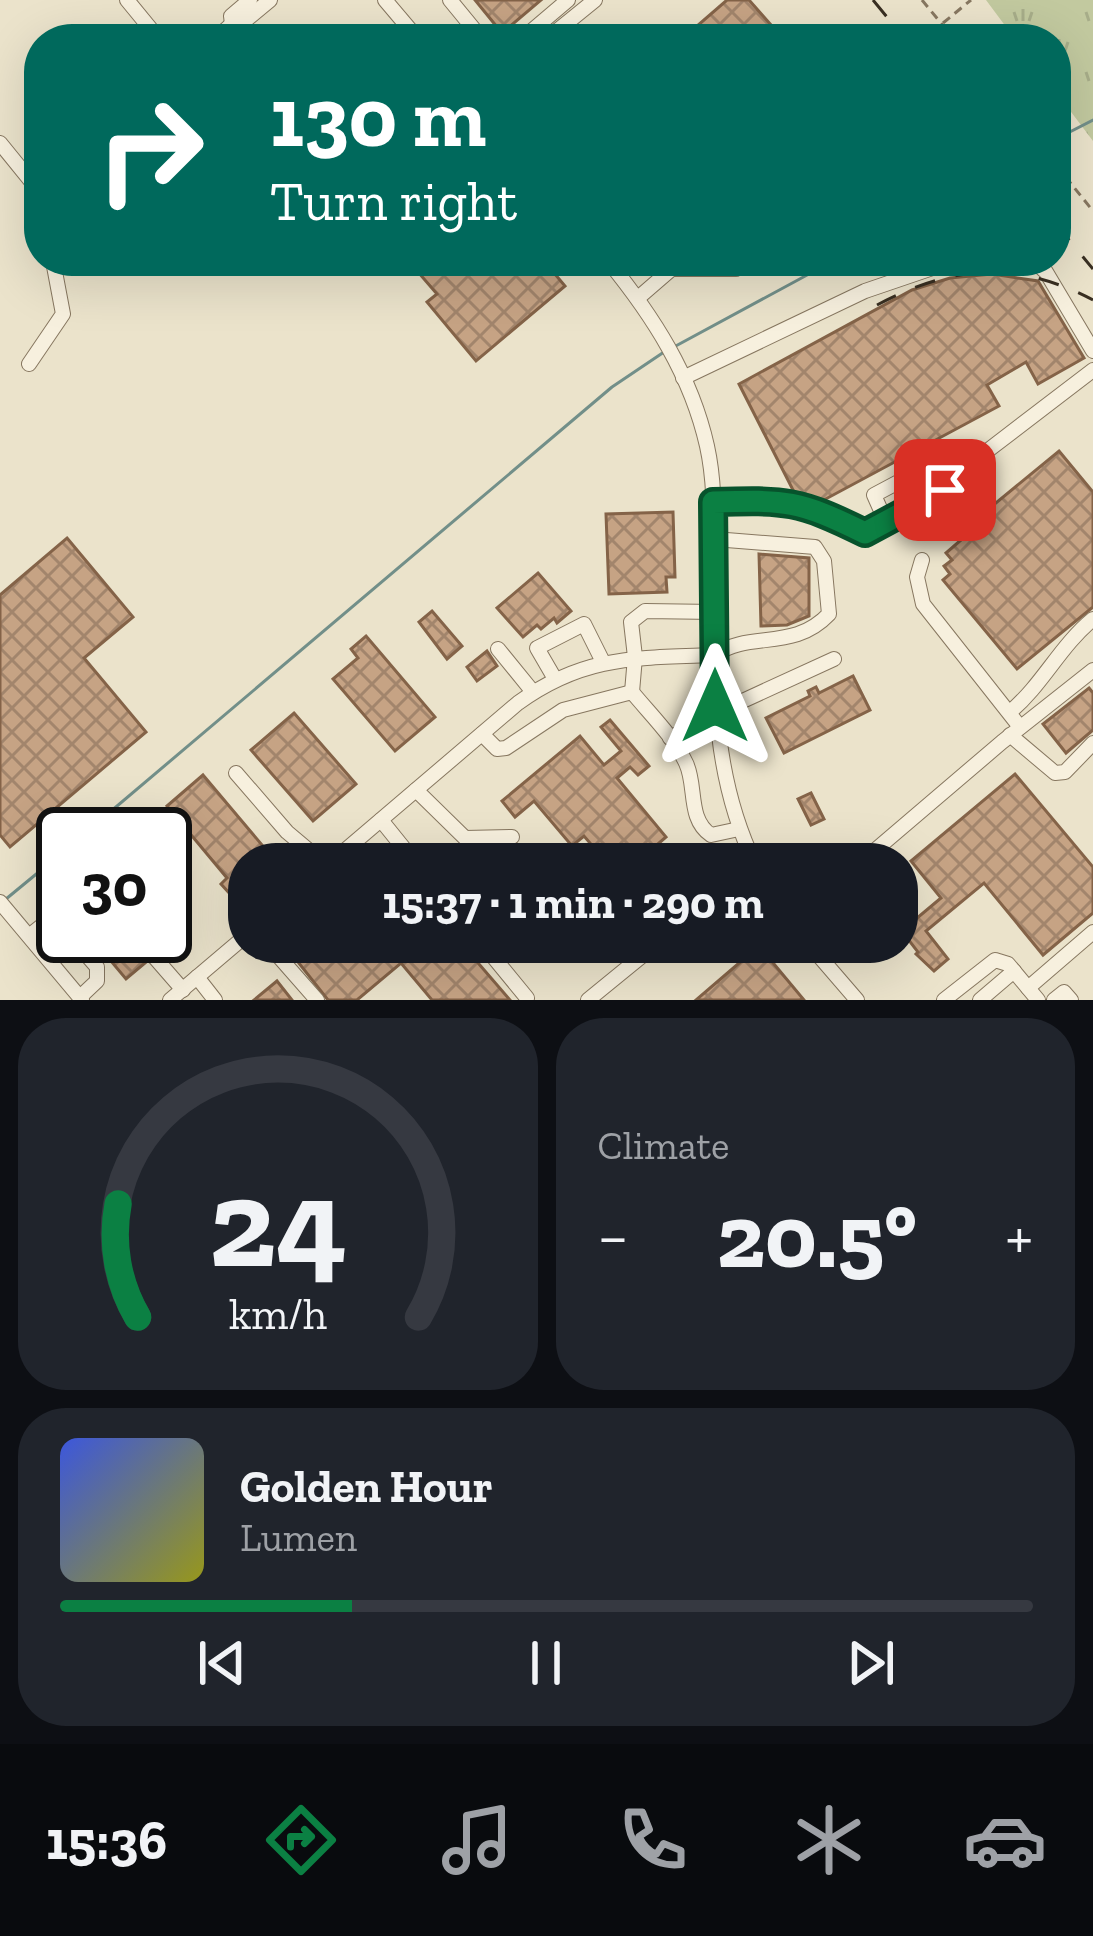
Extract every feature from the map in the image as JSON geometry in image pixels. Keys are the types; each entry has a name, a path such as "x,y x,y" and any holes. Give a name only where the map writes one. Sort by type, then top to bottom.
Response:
{"street":[{"path":"127,0 147,24"},
{"path":"232,24 231,16 250,0"},
{"path":"241,24 270,0"},
{"path":"450,0 470,24"},
{"path":"540,24 568,0"},
{"path":"566,24 593,1"},
{"path":"0,143 24,173"},
{"path":"29,364 62,314 56,276"},
{"path":"620,276 671,349 706,445 713,502 719,758 746,843"},
{"path":"638,298 663,276"},
{"path":"683,378 865,291 909,276"},
{"path":"1048,276 1093,350"},
{"path":"713,502 785,501 831,515 865,533 945,490 978,458 1093,370"},
{"path":"886,522 874,494 951,454 978,458"},
{"path":"353,843 533,692 555,679 603,662 715,655 725,648 788,639 814,630 829,614 824,561 814,547 714,539"},
{"path":"922,560 917,578 923,604 1010,712 1011,735 1055,773 1065,772 1093,743"},
{"path":"715,612 645,611 636,615 631,622 632,692 688,766 703,830 711,835 740,829"},
{"path":"1010,712 1034,692 1071,638 1093,619"},
{"path":"555,679 537,647 584,624 603,662"},
{"path":"498,649 533,692"},
{"path":"670,738 834,659"},
{"path":"885,843 1093,670"},
{"path":"482,734 496,749 506,748 563,710 632,692"},
{"path":"236,773 300,843"},
{"path":"416,790 465,838 512,837"},
{"path":"381,820 399,843"},
{"path":"2,904 81,999 97,981 94,963"},
{"path":"944,1000 995,960 1014,971 1033,994 1093,932"},
{"path":"29,936 36,933"},
{"path":"155,963 177,995 228,951"},
{"path":"285,963 316,1000"},
{"path":"498,963 527,998"},
{"path":"588,1000 633,963"},
{"path":"825,963 855,999"},
{"path":"980,1000 1014,971"},
{"path":"197,977 215,1000"},
{"path":"1054,1000 1064,992 1071,1000"}],"path":[{"path":"922,0 941,24 971,0"},
{"path":"1071,184 1093,211"}],"green space":[{"path":"986,0 1093,0 1093,141 1071,112 1071,24 1004,24"}],"building":[{"path":"475,0 541,0 513,24 495,24"},
{"path":"727,0 749,0 770,24 699,24"},
{"path":"421,276 557,276 565,286 476,361 427,302 437,294"},
{"path":"1005,276 1038,281 1084,358 1038,384 1026,362 987,385 999,406 822,501 794,492 739,384 912,290 950,278"},
{"path":"1059,451 1093,492 1093,607 1017,669 943,580 950,574 944,566 952,560 946,553 961,540 957,535"},
{"path":"673,512 675,577 666,577 667,592 609,594 606,514"},
{"path":"67,538 133,617 84,658 146,732 57,807 36,807 36,825 10,847 0,835 0,595"},
{"path":"759,554 809,558 809,616 787,625 761,626"},
{"path":"538,573 571,611 557,623 554,618 541,629 537,625 523,637 497,608"},
{"path":"432,611 462,646 447,659 419,622"},
{"path":"366,636 435,717 395,751 333,679 358,658 351,649"},
{"path":"487,651 497,666 477,681 467,667"},
{"path":"853,676 870,710 784,753 766,718 810,696 808,691 816,687 819,693"},
{"path":"1089,688 1093,730 1066,753 1043,724"},
{"path":"294,713 356,784 313,821 251,750"},
{"path":"610,720 649,766 638,775 630,767 617,778 666,837 659,843 590,843 584,836 569,843 534,801 515,817 502,801 580,736 604,765 621,751 601,727"},
{"path":"1015,774 1093,867 1093,913 1043,955 984,883 926,931 948,959 934,971 918,956 918,917 941,898 918,870 918,855"},
{"path":"203,775 260,843 228,843 228,892 221,884 227,878 192,836 192,807 167,806"},
{"path":"811,793 824,819 811,825 798,799"},
{"path":"113,963 145,963 126,979"},
{"path":"299,963 401,963 357,1000 328,1000"},
{"path":"401,963 478,963 510,1000 432,1000"},
{"path":"739,963 773,963 804,1000 696,1000"},
{"path":"277,981 292,1000 254,1000"}],"waterway":[{"path":"1071,131 1093,120"},
{"path":"672,348 805,276"},
{"path":"116,807 612,387 664,352"},
{"path":"6,899 36,874"}],"railway":[{"path":"873,0 893,24"},
{"path":"1071,242 1093,269"},
{"path":"877,305 954,276"},
{"path":"1027,276 1093,300"}],"route":[{"path":"715,706 713,502 785,501 831,515 865,533 945,490"}]}
